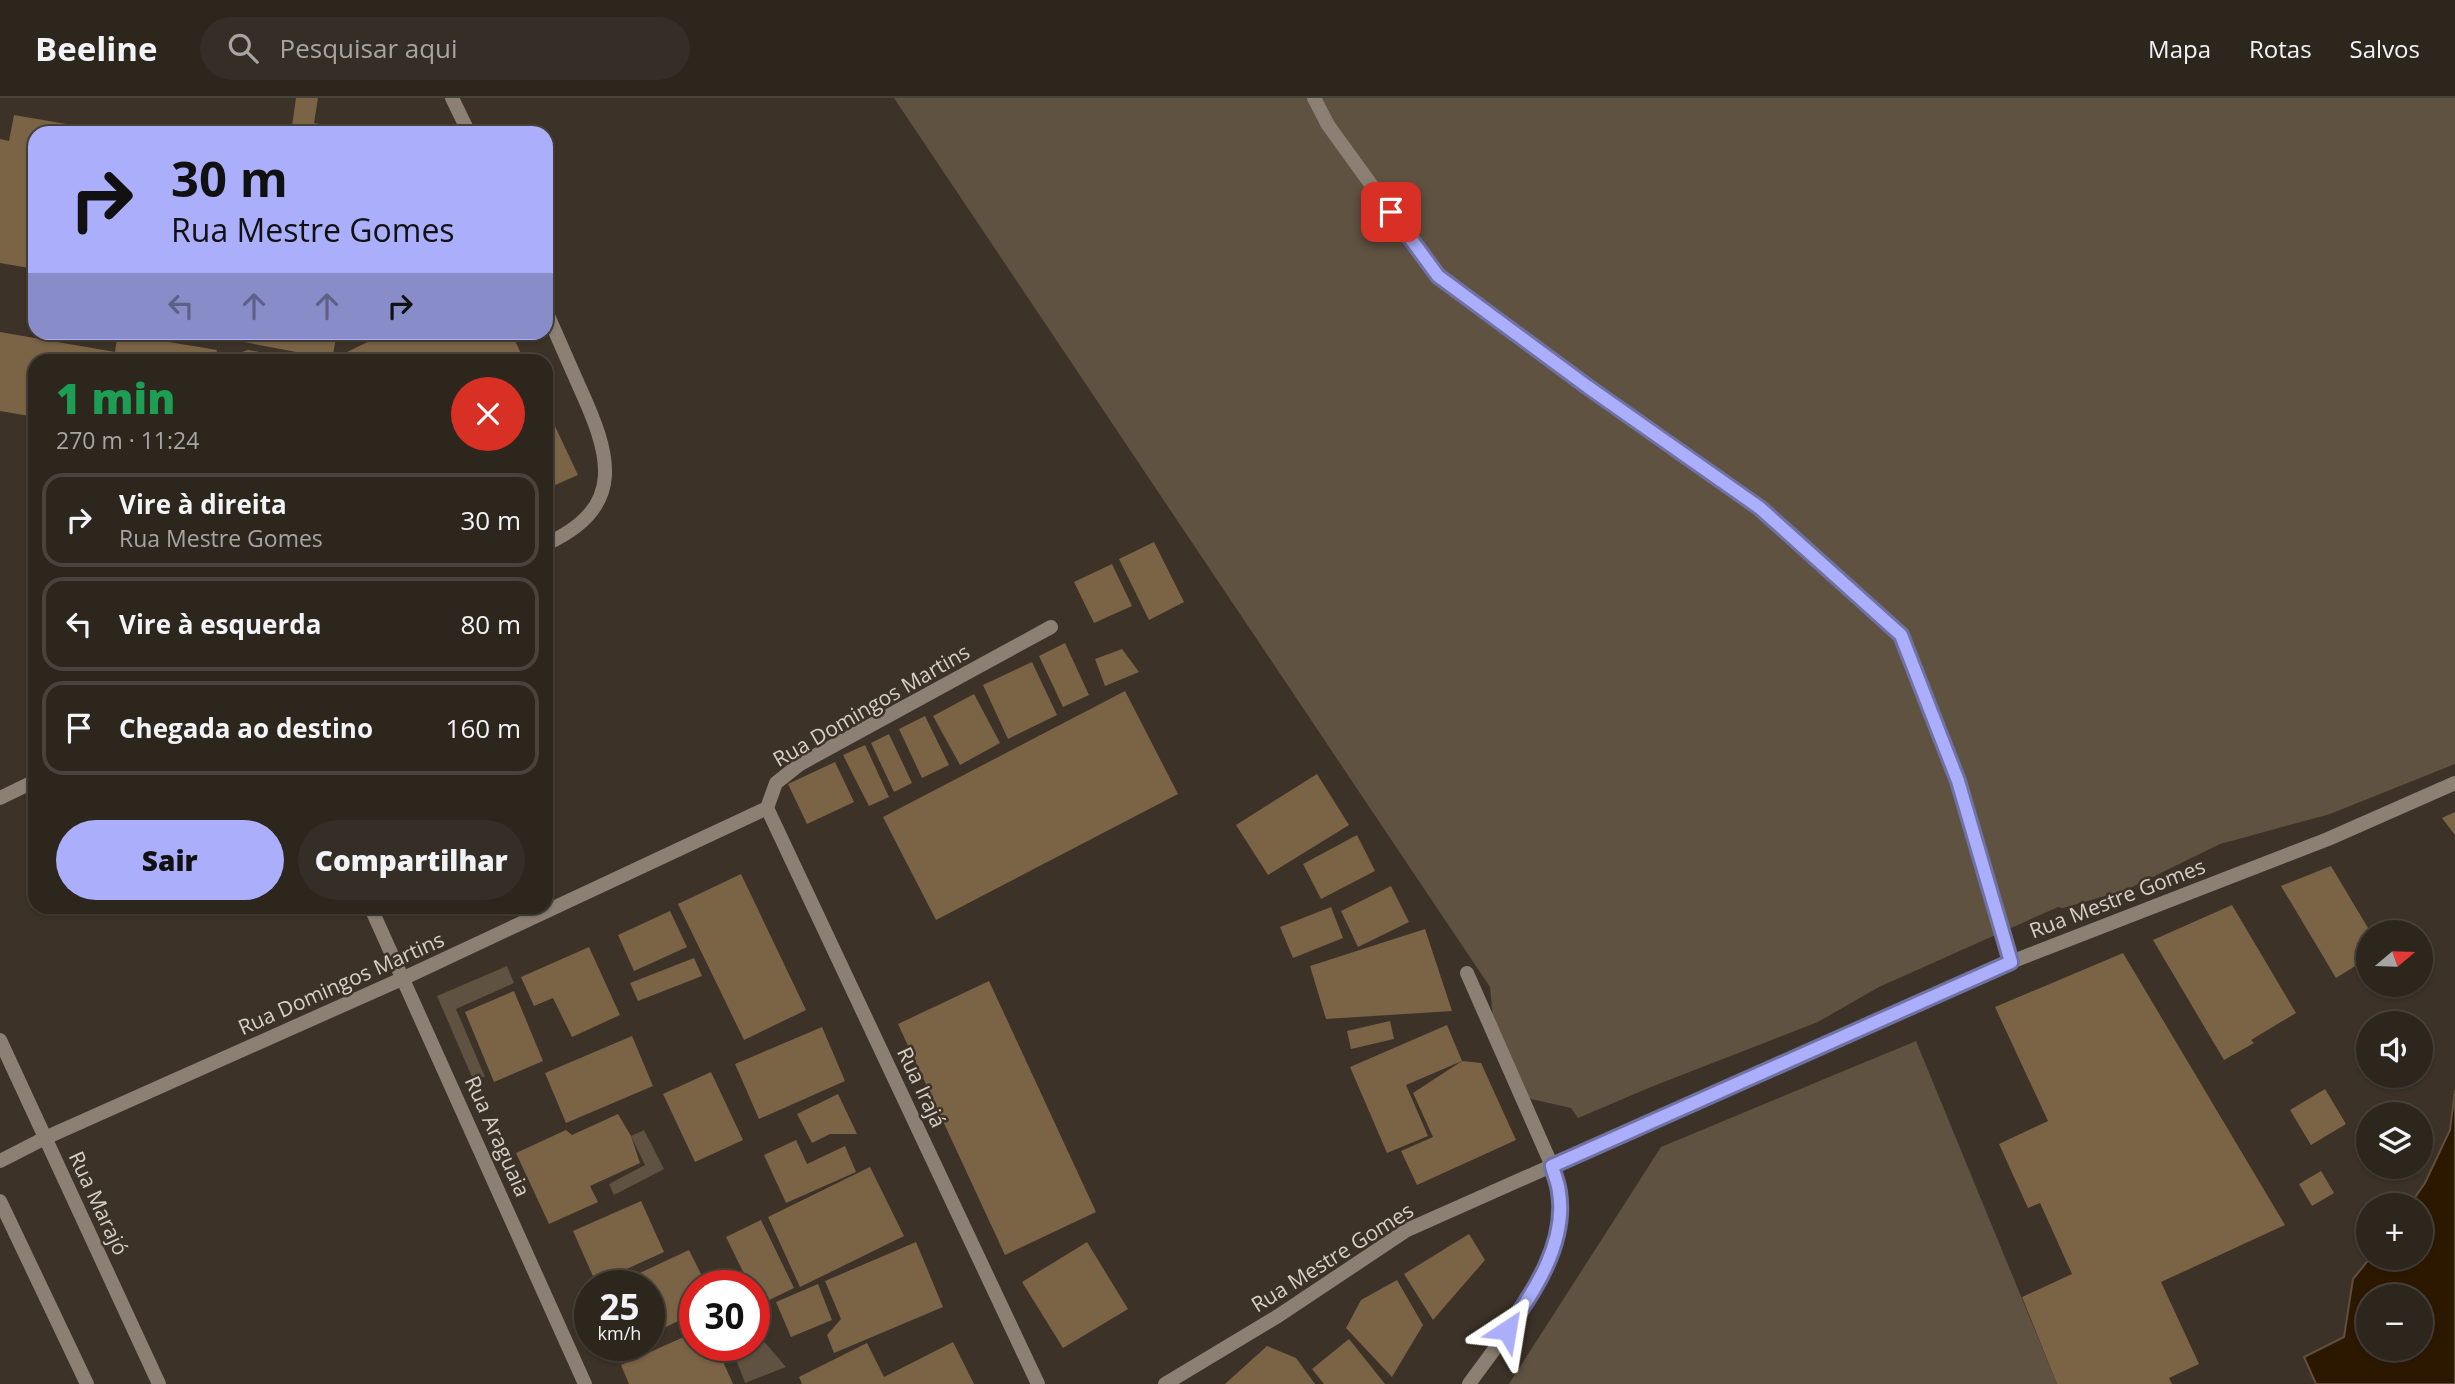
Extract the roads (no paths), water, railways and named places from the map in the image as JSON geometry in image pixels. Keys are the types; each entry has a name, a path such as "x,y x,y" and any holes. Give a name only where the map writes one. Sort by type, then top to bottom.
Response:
{"street":[{"path":"452,98 466,126"},
{"path":"1314,98 1328,125 1438,276 1588,387 1760,508 1901,635 1958,781 2011,962"},
{"path":"553,327 597,425 606,459 604,487 595,507 581,524 553,540"},
{"name":"Rua Domingos Martins","path":"553,908 767,808 776,783 800,764 1051,627"},
{"name":"Rua Mestre Gomes","path":"1165,1384 1278,1316 1407,1230 2011,962 2328,839 2455,783"},
{"path":"0,798 28,784"},
{"name":"Rua Irajá","path":"767,808 1038,1384"},
{"name":"Rua Araguaia","path":"374,914 585,1384"},
{"name":"Rua Domingos Martins","path":"0,1161 45,1138 541,914"},
{"path":"1467,972 1552,1166 1560,1192 1558,1232 1545,1269 1520,1312 1469,1384"},
{"name":"Rua Marajó","path":"0,1040 159,1384"},
{"path":"0,1201 87,1384"}]}
